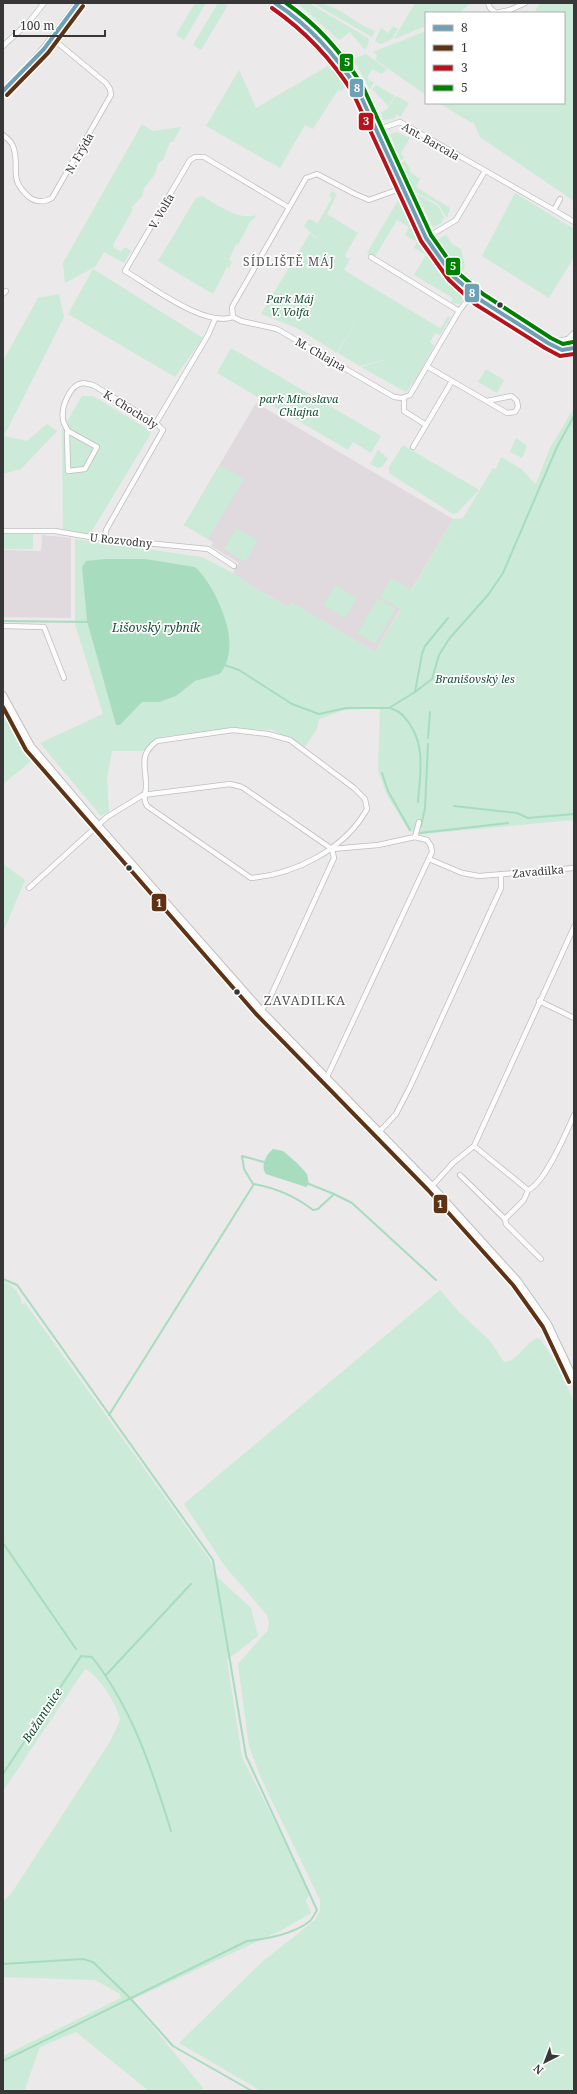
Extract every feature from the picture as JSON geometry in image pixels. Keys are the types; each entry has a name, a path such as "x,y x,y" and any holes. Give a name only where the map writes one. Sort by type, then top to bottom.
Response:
{"street":[{"path":"3,46 29,22 44,3"},
{"path":"3,91 20,77 53,39 78,3"},
{"path":"275,3 306,25 340,62 358,90 426,238 453,276 472,294 548,343 568,339 574,333"},
{"path":"488,3 490,8 495,12"},
{"path":"503,12 525,3"},
{"name":"N. Frýda","path":"3,135 13,148 17,182 21,190 32,200 46,201 52,198 111,96 110,89 106,84 53,39"},
{"name":"Ant. Barcala","path":"376,130 400,122 574,222"},
{"name":"V. Volfa","path":"233,317 228,319 214,319 192,310 125,271 190,160 195,157 204,157 288,207"},
{"path":"426,238 456,220 485,171"},
{"path":"233,317 232,307 306,178 317,174 354,194 369,200 402,188"},
{"path":"554,210 560,198"},
{"path":"371,257 459,311"},
{"path":"426,425 404,411 404,398 410,395 428,367 459,311 472,294"},
{"name":"M. Chlajna","path":"233,317 241,321 278,329 394,397 404,398"},
{"path":"156,423 208,335 214,319"},
{"path":"428,367 507,413 515,412 518,406 517,401 512,396 487,401"},
{"path":"413,447 452,381"},
{"name":"K. Chocholy","path":"68,431 97,447 85,469 68,471 68,431 62,418 64,407 70,393 80,383 93,386 156,423 163,430 106,530 105,539"},
{"name":"U Rozvodny","path":"3,531 55,531 105,539 208,549 234,566"},
{"path":"3,626 44,627 64,678"},
{"path":"3,695 31,746 98,825 261,1010 326,1079 432,1186 518,1281 548,1324 574,1379"},
{"path":"233,730 276,736 290,740 354,788 365,799 367,809 360,822 348,836 332,849 286,870 251,878 147,806 143,795 146,788 143,761 149,747 157,741 233,730"},
{"path":"29,888 98,825 143,795 230,784 236,785 332,849 378,845 415,837 427,840 431,846 432,852 326,1079"},
{"path":"415,837 419,822"},
{"path":"261,1010 268,1002 334,858 332,849"},
{"name":"Zavadilka","path":"429,859 462,873 479,876 574,868"},
{"name":"Zavadilka","path":"379,1132 396,1114 410,1087 501,888 502,874"},
{"path":"432,1186 453,1163 474,1146 574,927"},
{"path":"539,1001 574,1018"},
{"path":"505,1219 524,1200 528,1190 535,1187 554,1158 574,1115"},
{"path":"474,1146 528,1190"},
{"path":"460,1175 505,1219 506,1224 541,1259"}],"shaded area":[{"path":"256,403 453,519 375,652 291,602 288,607 250,585 233,573 239,563 211,546 213,542 184,525"},
{"path":"42,535 71,538 71,618 3,617 3,550 41,551"}],"green space":[{"path":"195,3 206,3 184,40 176,35"},
{"path":"218,3 228,5 201,50 193,45"},
{"path":"298,3 309,3 368,38 369,42 365,50 350,32 339,40"},
{"path":"313,3 330,6 367,28 375,31 372,37"},
{"path":"415,3 470,3 466,8 458,12 425,12 425,26 394,39"},
{"path":"540,3 574,3 574,201 480,137 473,121 472,123 441,104 565,104 565,12 535,12"},
{"path":"295,7 333,40 344,54 343,59 320,32 294,8"},
{"path":"393,26 398,29 392,39 381,44 375,41 381,28 388,33"},
{"path":"425,31 425,94 376,60 377,55 373,52"},
{"path":"366,54 387,69 382,74 372,69 367,78 374,83 370,89 353,59"},
{"path":"328,66 331,71 335,69 345,81 350,91 344,88 342,91 338,90 313,129 305,125 280,168 206,126 239,70 256,108"},
{"path":"376,85 395,96 388,106 372,89"},
{"path":"396,96 409,103 400,117 396,114 396,118 383,120 381,113 387,109"},
{"path":"142,124 153,131 181,127 173,142 170,142 163,160 158,163 155,174 144,188 142,196 131,208 133,209 114,243 113,247 121,252 125,247 131,251 124,263 104,252 95,267 65,283 63,263"},
{"path":"396,132 410,138 401,153 404,159 400,160 390,134"},
{"path":"384,137 387,139 409,189 407,190"},
{"path":"405,161 410,169 410,172 420,179 416,187 450,208 447,218 438,204 413,191 400,163"},
{"name":"Park Máj V. Volfa","path":"332,191 337,194 327,214 358,233 346,253 345,257 350,259 344,269 438,327 441,328 448,316 450,318 440,335 435,333 430,342 434,346 419,374 406,392 361,367 392,358 360,366 338,353 360,314 337,353 297,328 261,314 310,233 327,248 304,226 309,219 318,223 332,198 329,196"},
{"path":"515,193 574,229 574,257 549,298 482,256"},
{"path":"417,194 438,206 444,217 441,223 434,227 432,226"},
{"path":"202,196 221,208 235,214 243,216 257,215 250,222 238,245 236,244 229,260 232,262 229,268 227,267 213,294 158,261 196,198"},
{"path":"400,197 441,271 464,295 460,304 451,303 453,298 414,275 426,255 414,248 417,242 405,235 409,227 397,220 374,258 367,253"},
{"path":"446,235 452,244 461,249 465,267 461,272 437,240"},
{"path":"93,269 203,338 175,377 68,314"},
{"path":"59,294 64,317 4,436 27,441 47,424 57,431 21,469 3,474 3,361 38,298"},
{"name":"park Miroslava Chlajna","path":"231,348 381,436 371,453 353,442 348,450 217,373"},
{"path":"486,369 504,380 497,393 478,382"},
{"path":"82,396 93,396 151,431 90,534 63,530 62,430"},
{"name":"Branišovský les","path":"574,408 574,820 422,834 409,831 387,795 378,770 380,708 344,710 319,719 317,729 305,747 273,730 233,728 159,737 143,751 112,751 107,779 109,812 101,816 40,743 103,714 75,624 75,539 202,557 233,573 250,585 288,607 291,602 375,652 401,609 380,597 391,578 412,590 453,519 463,518 493,468 496,469 501,457 523,470 536,484 550,448","holes":["174,564 195,567 221,674 195,681 176,696 161,702 142,702 120,725 116,725 87,621 82,567"]},
{"path":"516,438 527,446 522,458 510,452"},
{"path":"403,445 479,490 457,513 453,514 389,473 389,467"},
{"path":"378,450 388,458 383,466 378,468 370,464"},
{"path":"220,465 244,479 208,539 184,525"},
{"path":"236,528 258,540 245,562 224,549"},
{"path":"3,534 33,534 33,549 3,549"},
{"path":"335,585 357,598 345,618 323,605"},
{"path":"378,598 396,609 375,644 357,633"},
{"path":"3,711 31,761 3,784"},
{"path":"3,864 25,880 3,932"},
{"path":"3,1281 16,1291 20,1297 22,1305 25,1303 210,1560 216,1576 251,1608 258,1636 227,1660 242,1757 310,1892 306,1901 311,1913 282,1930 131,2000 203,2088 202,2091 149,2091 76,2032 40,2047 24,2091 3,2091 3,2056 121,1998 120,1994 95,1980 3,1977 3,1902 11,1894 111,1740 120,1720 119,1714 112,1699 102,1684 96,1677 85,1669 3,1791"},
{"path":"440,1290 458,1311 490,1341 504,1362 513,1359 533,1340 538,1338 541,1340 557,1365 574,1402 574,2091 261,2091 179,2043 263,1961 315,1920 320,1911 320,1900 260,1776 249,1746 238,1664 268,1630 269,1623 267,1615 224,1565 184,1504"}],"water":[{"name":"Lišovský rybník","path":"105,559 145,559 195,567 202,574 215,594 225,618 229,641 227,660 220,674 195,681 176,696 160,702 142,702 120,725 116,725 87,621 82,567 86,561"},
{"path":"273,1149 283,1151 307,1174 309,1184 306,1187 266,1174 264,1171 264,1164 268,1154"}],"waterway":[{"path":"224,665 239,670 292,704 319,714 346,708 389,708 415,692 432,679 439,655 449,639 488,595 503,573 557,447 574,416"},
{"path":"415,692 422,654 425,646 448,618"},
{"path":"3,621 88,622"},
{"path":"390,708 399,712 405,718 414,732 418,742 421,761 418,802"},
{"path":"428,738 430,712"},
{"path":"421,826 425,808 428,744"},
{"path":"382,773 388,791 410,830"},
{"path":"454,806 517,813 528,818 574,814"},
{"path":"420,833 508,823"},
{"path":"253,1184 244,1169 242,1156 264,1162"},
{"path":"109,1415 254,1184 285,1193 313,1210 318,1209 334,1194 352,1203 436,1280"},
{"path":"309,1184 334,1194"},
{"path":"3,1279 17,1285 213,1560 246,1756 317,1910 310,1921 303,1926 288,1933 247,1941 3,2061"},
{"name":"Bažantnice","path":"3,1543 76,1649"},
{"path":"106,1675 191,1584"},
{"path":"3,1774 81,1656 92,1657 119,1697 130,1718 148,1762 171,1831"},
{"path":"3,1964 83,1959 93,1962 130,1998 173,2046 252,2091"}],"transit line":[{"name":"8","path":"3,91 44,49 78,3"},
{"name":"8","path":"275,3 311,31 350,77 358,90 426,238 453,276 479,299 548,343 562,350 574,348"},
{"name":"5","path":"286,3 309,21 329,41 347,63 363,87 431,235 457,272 483,294 551,338 563,344 573,342"},
{"name":"1","path":"7,95 48,53 83,6"},
{"name":"3","path":"272,8 317,46 345,80 353,93 421,241 449,280 475,304 545,348 560,356 574,354"},
{"name":"1","path":"3,707 26,750 256,1014 428,1190 513,1285 543,1327 569,1382"}],"district":[{"name":"SÍDLIŠTĚ MÁJ","path":"289,261"},
{"name":"ZAVADILKA","path":"305,1000"}]}
